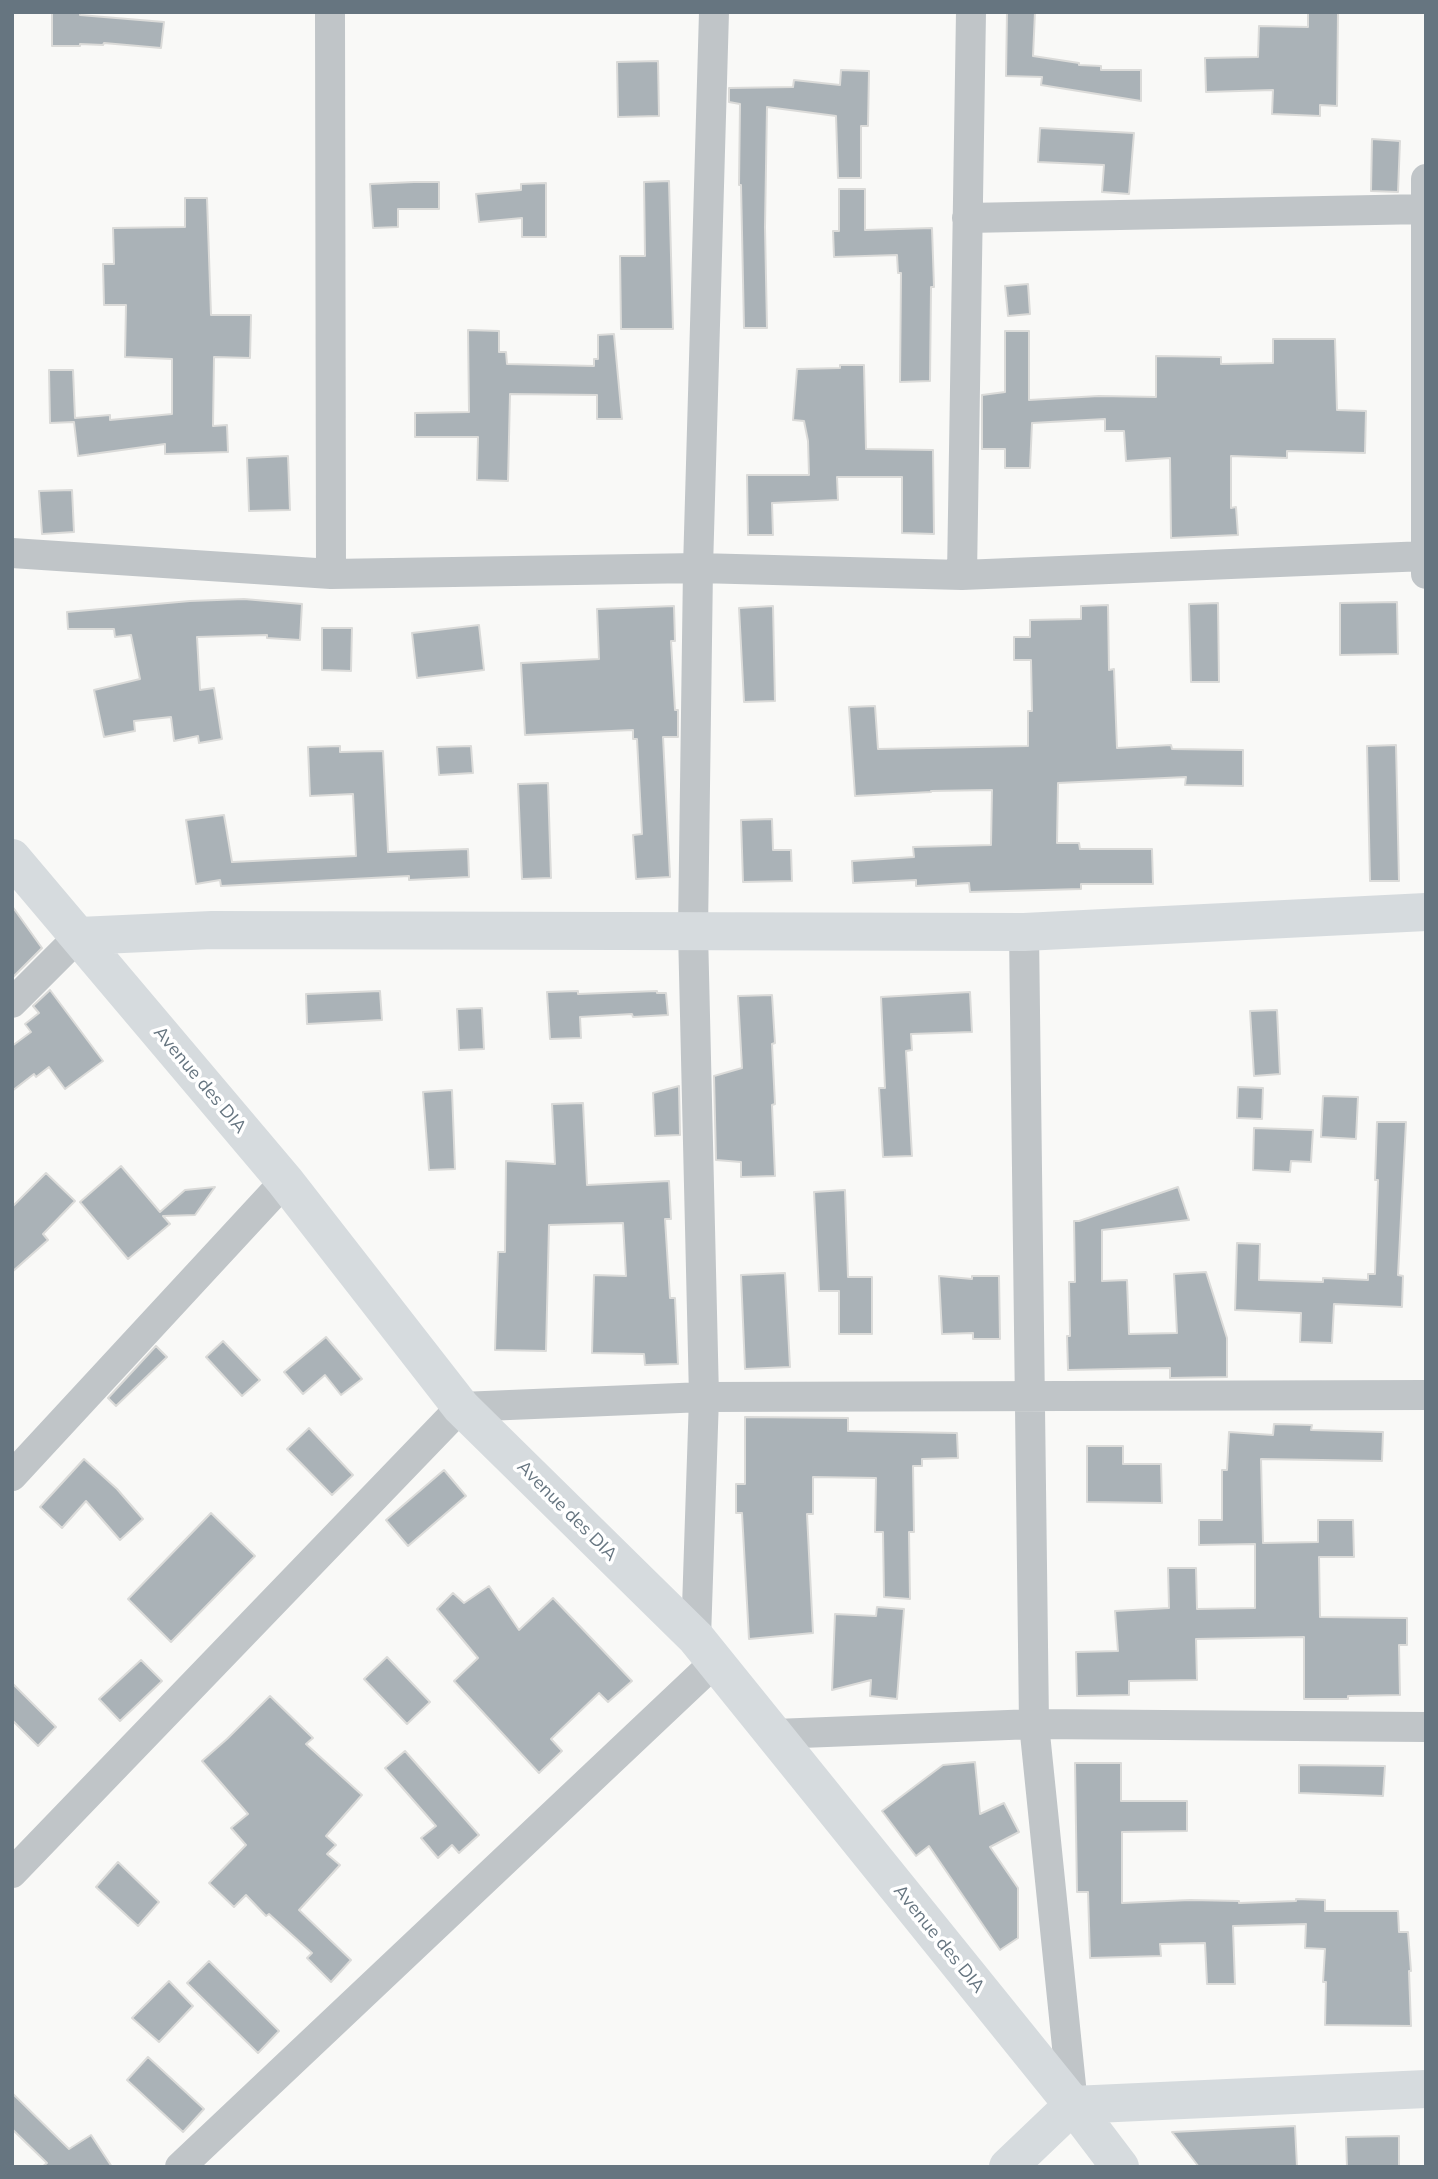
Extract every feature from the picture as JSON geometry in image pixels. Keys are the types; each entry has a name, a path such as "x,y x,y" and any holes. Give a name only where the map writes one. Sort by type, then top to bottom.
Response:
{"street":[{"path":"330,12 331,574"},
{"path":"180,2167 706,1650 704,1397 693,931 698,568 714,12"},
{"path":"962,575 971,12"},
{"path":"1426,179 1426,577"},
{"path":"967,218 1425,209"},
{"path":"12,553 331,574 698,568 962,575 1425,556"},
{"name":"Avenue des DIA","path":"12,858 285,1181 461,1407 706,1650 1120,2167"},
{"path":"12,1003 79,936 212,930 1024,932 1426,912"},
{"path":"1024,932 1034,1724 1073,2105"},
{"path":"12,1476 285,1181"},
{"path":"12,1873 461,1407 704,1397 1426,1395"},
{"path":"775,1734 1034,1724 1426,1727"},
{"path":"1008,2167 1073,2105 1426,2089"}],"building":[{"path":"52,12 80,12 80,15 164,22 161,48 104,43 52,46"},
{"path":"1007,12 1035,12 1033,56 1079,65 1101,66 1101,70 1141,70 1141,101 1041,85 1042,77 1006,76"},
{"path":"1308,12 1338,12 1337,106 1320,105 1320,116 1272,114 1273,90 1206,92 1205,58 1258,57 1259,26 1308,27"},
{"path":"658,61 659,116 618,117 617,62"},
{"path":"841,70 869,71 868,126 861,126 861,178 838,178 836,116 767,107 767,328 744,328 739,185 740,104 729,102 729,88 793,87 794,80 840,85"},
{"path":"1040,128 1134,133 1129,194 1102,192 1104,165 1038,162"},
{"path":"1372,139 1400,141 1398,192 1371,191"},
{"path":"669,181 673,329 621,329 620,256 645,256 644,182"},
{"path":"439,182 439,209 398,209 398,227 373,228 370,184"},
{"path":"546,183 546,237 522,237 522,218 479,222 476,194 521,190 521,184"},
{"path":"839,189 865,189 865,230 932,228 934,287 931,287 930,381 900,382 901,273 898,273 897,255 834,257 833,231 839,231"},
{"path":"185,198 207,198 211,315 251,315 250,358 214,357 213,426 227,425 228,452 165,454 165,444 78,456 74,422 50,423 49,370 73,370 75,418 110,415 110,420 172,414 172,359 125,357 126,305 104,305 103,264 114,264 113,228 185,227"},
{"path":"1028,284 1030,314 1008,316 1005,286"},
{"path":"468,330 499,331 499,352 506,352 507,364 594,366 594,359 598,359 598,335 614,334 622,419 597,419 597,395 510,394 508,481 477,480 478,437 415,437 415,413 469,412"},
{"path":"1005,331 1029,331 1029,400 1099,396 1156,397 1156,356 1221,357 1221,364 1273,363 1273,339 1335,339 1337,410 1366,411 1365,453 1287,451 1287,458 1231,456 1231,508 1236,507 1238,535 1171,538 1170,458 1126,461 1124,431 1105,431 1105,419 1032,423 1030,468 1005,468 1005,449 982,449 982,395 1005,392"},
{"path":"840,365 864,365 866,449 933,450 934,534 902,533 902,477 837,477 838,500 772,503 773,535 748,535 747,475 809,475 808,441 804,421 793,420 797,369 840,368"},
{"path":"288,456 290,510 249,511 247,458"},
{"path":"72,490 74,532 42,534 39,491"},
{"path":"244,599 302,604 300,640 267,638 267,635 197,637 200,690 214,688 222,739 199,743 198,736 174,741 171,717 134,721 135,731 104,737 94,690 140,679 131,635 115,637 114,629 68,629 67,612"},
{"path":"1397,602 1398,654 1340,655 1340,603"},
{"path":"1218,603 1219,682 1191,682 1189,604"},
{"path":"1108,605 1109,670 1114,669 1117,748 1171,745 1172,749 1243,750 1243,786 1185,785 1186,777 1058,783 1057,843 1079,843 1080,849 1152,849 1153,884 1081,884 1081,889 970,892 969,883 916,886 916,880 853,883 852,861 914,857 913,847 991,845 992,790 855,796 849,707 875,706 878,749 1028,746 1028,711 1032,711 1031,660 1014,660 1014,637 1030,637 1030,620 1081,619 1081,606"},
{"path":"674,606 675,641 671,641 678,737 663,737 670,877 636,879 633,835 642,834 637,739 633,739 633,730 525,735 521,663 599,659 597,609"},
{"path":"773,606 775,701 744,702 739,608"},
{"path":"479,625 484,670 417,678 412,633"},
{"path":"322,628 352,628 351,671 322,670"},
{"path":"1396,745 1399,881 1370,881 1367,746"},
{"path":"340,746 340,752 383,751 388,852 468,849 469,877 409,880 409,876 221,886 220,880 196,884 186,820 224,815 232,862 356,856 353,794 310,796 308,747"},
{"path":"471,746 473,773 439,775 437,747"},
{"path":"548,783 551,878 522,879 518,784"},
{"path":"772,819 773,850 791,850 792,881 743,882 741,820"},
{"path":"12,906 42,948 12,978"},
{"path":"50,990 103,1061 65,1089 49,1067 36,1077 34,1074 12,1091 12,1046 31,1032 25,1024 39,1013 33,1006"},
{"path":"380,991 382,1020 307,1024 306,994"},
{"path":"578,991 578,994 657,991 666,993 668,1015 580,1017 581,1038 550,1039 547,992"},
{"path":"970,992 972,1032 911,1034 912,1050 906,1051 912,1156 883,1157 879,1088 885,1088 881,997"},
{"path":"772,995 775,1043 772,1044 775,1104 772,1105 775,1176 741,1177 741,1162 716,1160 714,1076 742,1068 738,996"},
{"path":"482,1008 484,1049 459,1050 457,1009"},
{"path":"1277,1010 1280,1074 1254,1076 1250,1011"},
{"path":"679,1086 680,1135 655,1136 653,1093"},
{"path":"1238,1087 1263,1088 1262,1119 1237,1118"},
{"path":"452,1090 455,1169 429,1170 423,1092"},
{"path":"1323,1096 1358,1097 1356,1139 1321,1137"},
{"path":"583,1103 587,1185 669,1181 671,1219 665,1219 670,1298 675,1298 678,1364 645,1365 644,1354 592,1353 594,1275 626,1276 623,1223 549,1225 546,1351 495,1350 498,1252 505,1252 506,1161 555,1164 552,1104"},
{"path":"1377,1122 1406,1122 1398,1275 1403,1276 1402,1307 1334,1304 1332,1343 1300,1342 1301,1313 1235,1310 1237,1243 1260,1244 1259,1280 1368,1280 1368,1274 1375,1274"},
{"path":"1254,1128 1313,1130 1311,1162 1291,1161 1290,1172 1253,1170"},
{"path":"121,1166 160,1212 185,1190 215,1187 195,1215 163,1216 170,1224 128,1259 80,1202"},
{"path":"46,1173 75,1201 43,1234 48,1240 12,1272 12,1207"},
{"path":"1178,1187 1189,1220 1102,1230 1102,1281 1127,1280 1129,1334 1177,1333 1174,1274 1206,1272 1227,1338 1227,1377 1170,1378 1170,1368 1068,1370 1069,1282 1075,1282 1074,1221"},
{"path":"845,1190 848,1277 872,1277 872,1334 839,1334 839,1291 819,1291 814,1192"},
{"path":"785,1273 790,1367 745,1369 741,1275"},
{"path":"939,1276 972,1279 972,1276 999,1276 1000,1339 973,1339 973,1333 942,1334"},
{"path":"326,1337 362,1379 341,1395 325,1375 303,1394 284,1372"},
{"path":"223,1341 260,1380 242,1396 206,1357"},
{"path":"156,1346 167,1357 116,1406 108,1398"},
{"path":"745,1417 848,1418 848,1431 957,1433 958,1458 922,1459 922,1466 913,1466 914,1532 909,1532 910,1599 884,1597 883,1532 875,1532 876,1478 813,1477 813,1514 807,1514 813,1633 749,1639 742,1513 736,1513 736,1484 745,1484"},
{"path":"1274,1424 1312,1425 1311,1430 1383,1432 1382,1461 1261,1459 1263,1543 1318,1542 1318,1520 1353,1520 1354,1557 1319,1557 1320,1617 1407,1618 1407,1645 1399,1645 1400,1695 1304,1699 1304,1637 1196,1639 1197,1680 1129,1681 1129,1695 1077,1696 1076,1652 1118,1651 1115,1611 1169,1608 1168,1568 1196,1568 1197,1609 1255,1608 1255,1544 1199,1545 1199,1520 1222,1520 1222,1470 1227,1470 1229,1432 1273,1435"},
{"path":"309,1428 353,1475 332,1495 287,1449"},
{"path":"1087,1446 1123,1446 1123,1464 1161,1464 1162,1503 1087,1502"},
{"path":"84,1459 117,1489 143,1519 120,1540 86,1501 62,1528 40,1507"},
{"path":"444,1470 466,1496 408,1546 386,1520"},
{"path":"211,1513 255,1556 171,1642 128,1599"},
{"path":"489,1586 519,1630 553,1598 632,1681 608,1702 599,1693 551,1739 562,1751 539,1773 454,1681 478,1658 437,1609 453,1593 464,1603"},
{"path":"877,1607 904,1609 897,1699 870,1696 871,1680 832,1690 835,1614 876,1616"},
{"path":"387,1657 430,1702 407,1724 364,1679"},
{"path":"141,1660 162,1681 120,1721 99,1699"},
{"path":"12,1683 56,1727 38,1746 12,1720"},
{"path":"270,1696 313,1738 306,1744 362,1795 326,1836 336,1845 327,1854 340,1865 299,1910 351,1960 331,1982 307,1958 312,1953 269,1914 266,1916 246,1895 234,1907 209,1883 246,1845 231,1828 248,1814 202,1761"},
{"path":"405,1751 479,1835 459,1853 452,1845 438,1858 421,1838 436,1826 385,1768"},
{"path":"975,1762 980,1814 1004,1803 1019,1832 990,1847 1018,1888 1018,1938 1000,1950 929,1846 916,1856 882,1811 943,1765"},
{"path":"1075,1763 1121,1763 1121,1801 1187,1801 1187,1831 1122,1832 1122,1903 1190,1900 1239,1903 1296,1899 1325,1900 1325,1911 1398,1911 1399,1932 1408,1932 1411,2026 1325,2025 1325,1949 1305,1948 1306,1924 1233,1926 1235,1984 1207,1984 1205,1943 1160,1944 1161,1956 1090,1958 1088,1892 1077,1892"},
{"path":"1299,1765 1385,1766 1383,1796 1299,1793"},
{"path":"118,1862 159,1902 138,1926 96,1887"},
{"path":"209,1961 279,2031 258,2053 187,1983"},
{"path":"169,1981 193,2006 159,2042 132,2018"},
{"path":"148,2057 204,2109 183,2132 127,2080"},
{"path":"12,2093 69,2149 91,2135 112,2167 42,2167 47,2163 12,2129"},
{"path":"1295,2126 1297,2167 1199,2167 1172,2132"},
{"path":"1399,2136 1399,2167 1347,2167 1346,2137"}]}
